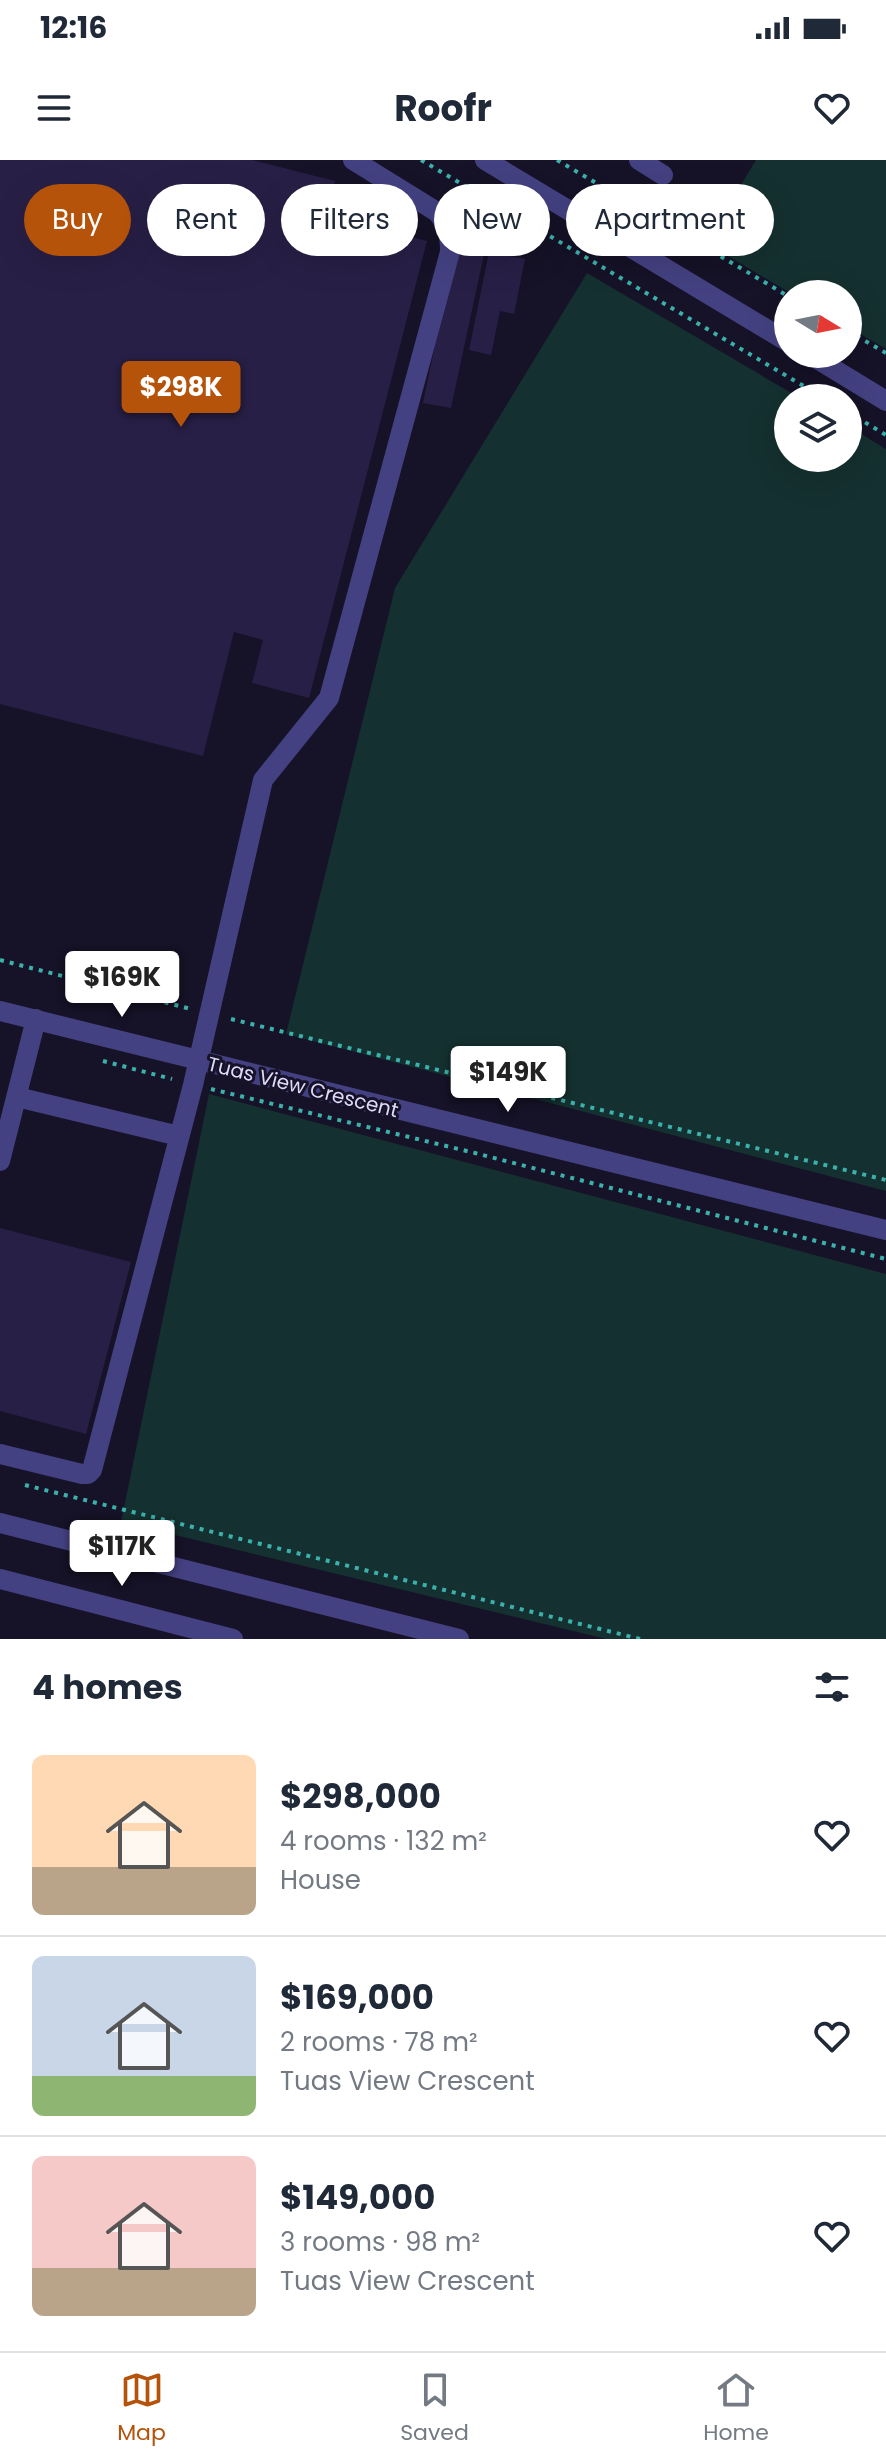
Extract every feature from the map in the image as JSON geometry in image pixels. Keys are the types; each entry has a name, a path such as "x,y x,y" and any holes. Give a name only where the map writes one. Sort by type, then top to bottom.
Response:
{"street":[{"path":"0,1454 82,1474 92,1470 193,1085 263,780 329,698 450,252 446,223 437,212 353,160"},
{"path":"485,160 774,334"},
{"path":"639,160 663,175"},
{"path":"832,368 886,401"},
{"name":"Tuas View Crescent","path":"0,1011 886,1230"},
{"path":"0,1161 36,1019"},
{"path":"17,1097 179,1136"},
{"path":"0,1523 459,1639"},
{"path":"0,1579 233,1639"}],"path":[{"path":"421,160 800,384"},
{"path":"557,160 774,288"},
{"path":"862,339 886,353"},
{"path":"862,420 886,435"},
{"path":"0,960 886,1180"},
{"path":"89,1058 886,1259"},
{"path":"15,1482 640,1639"},
{"path":"88,1502 90,1494"}],"green space":[{"path":"756,160 886,160 886,349 862,335 862,280 774,280 774,283 728,256 774,256 774,184 742,184"},
{"path":"587,273 776,384 774,472 862,472 862,434 886,449 886,1191 286,1034 395,588"},
{"path":"209,1094 886,1274 886,1639 606,1639 121,1522"}],"building":[{"path":"0,160 252,160 335,181 334,184 281,184 281,256 418,256 418,239 427,241 309,698 252,683 263,640 234,632 203,756 0,704"},
{"path":"454,256 484,256 451,408 423,403"},
{"path":"488,256 525,259 514,314 500,311 491,355 469,350"},
{"path":"0,1228 131,1262 86,1434 0,1411"}]}
